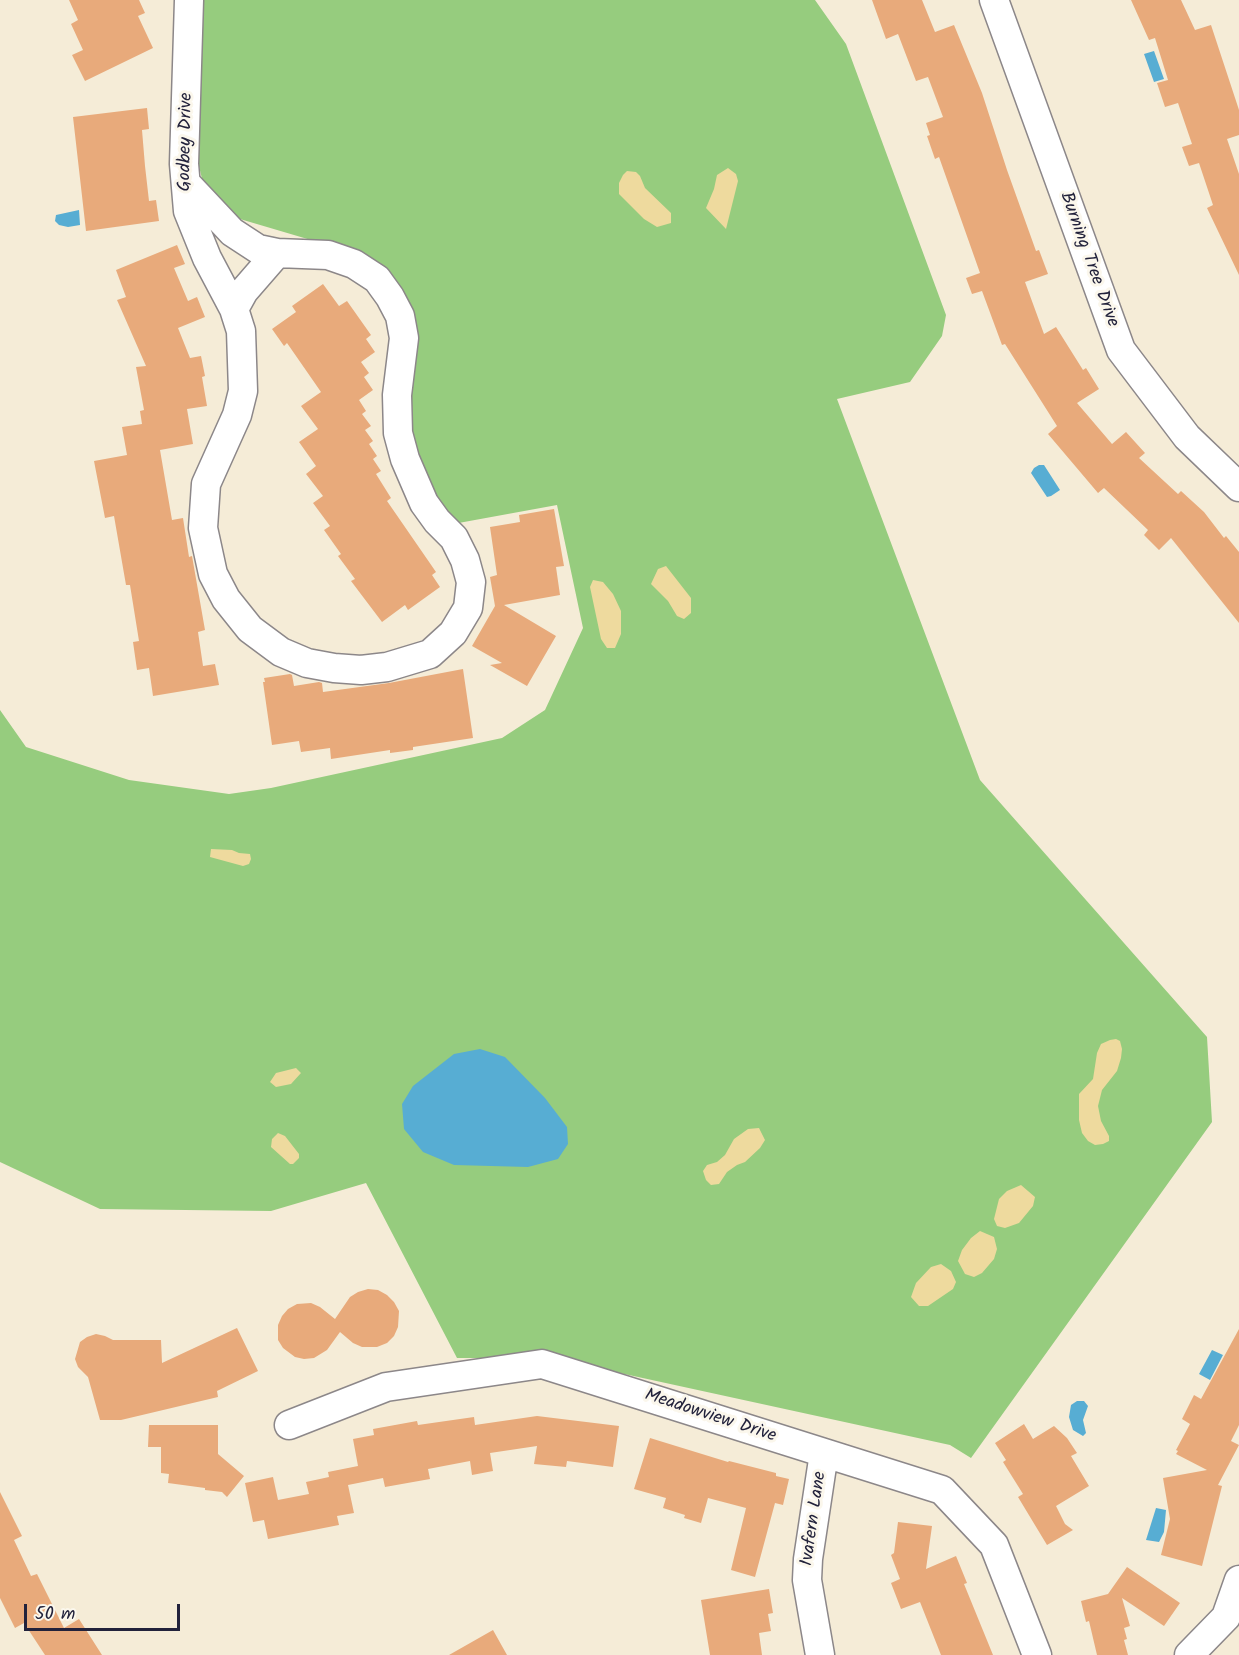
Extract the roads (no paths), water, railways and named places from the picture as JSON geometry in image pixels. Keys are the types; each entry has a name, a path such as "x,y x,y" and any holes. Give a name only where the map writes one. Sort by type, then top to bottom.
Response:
{"street":[{"name":"Godbey Drive","path":"186,183 232,232 258,249 277,253 328,255 354,264 377,279 400,316 404,338 397,395 398,433 405,459 420,496 437,521 454,538 465,560 471,582 468,608 453,633 430,654 387,667 361,670 307,663 281,652 250,628 226,599 213,574 203,528 206,484 237,415 243,391 241,331 234,309 207,258 188,211 185,194 189,0"},
{"name":"Burning Tree Drive","path":"994,0 1121,350 1187,437 1239,488"},
{"path":"234,309 244,291 277,253"},
{"name":"Meadowview Drive","path":"289,1425 386,1387 542,1364 942,1490 994,1545 1037,1655"},
{"name":"Ivafern Lane","path":"820,1655 807,1580 807,1559 824,1454"},
{"path":"1189,1655 1226,1617 1239,1580"}],"water":[{"path":"1154,51 1164,79 1154,82 1144,54"},
{"path":"79,210 80,225 68,227 59,225 55,221 56,215"},
{"path":"1039,465 1044,465 1060,490 1051,496 1047,497 1031,473"},
{"path":"480,1049 505,1057 545,1098 567,1127 568,1144 558,1159 528,1167 454,1165 423,1152 404,1129 402,1104 413,1086 454,1054"},
{"path":"1212,1350 1223,1355 1210,1380 1199,1374"},
{"path":"1077,1401 1084,1401 1088,1406 1083,1420 1086,1433 1083,1436 1073,1430 1069,1417 1071,1405"},
{"path":"1156,1508 1166,1510 1164,1532 1159,1542 1146,1540"}]}
